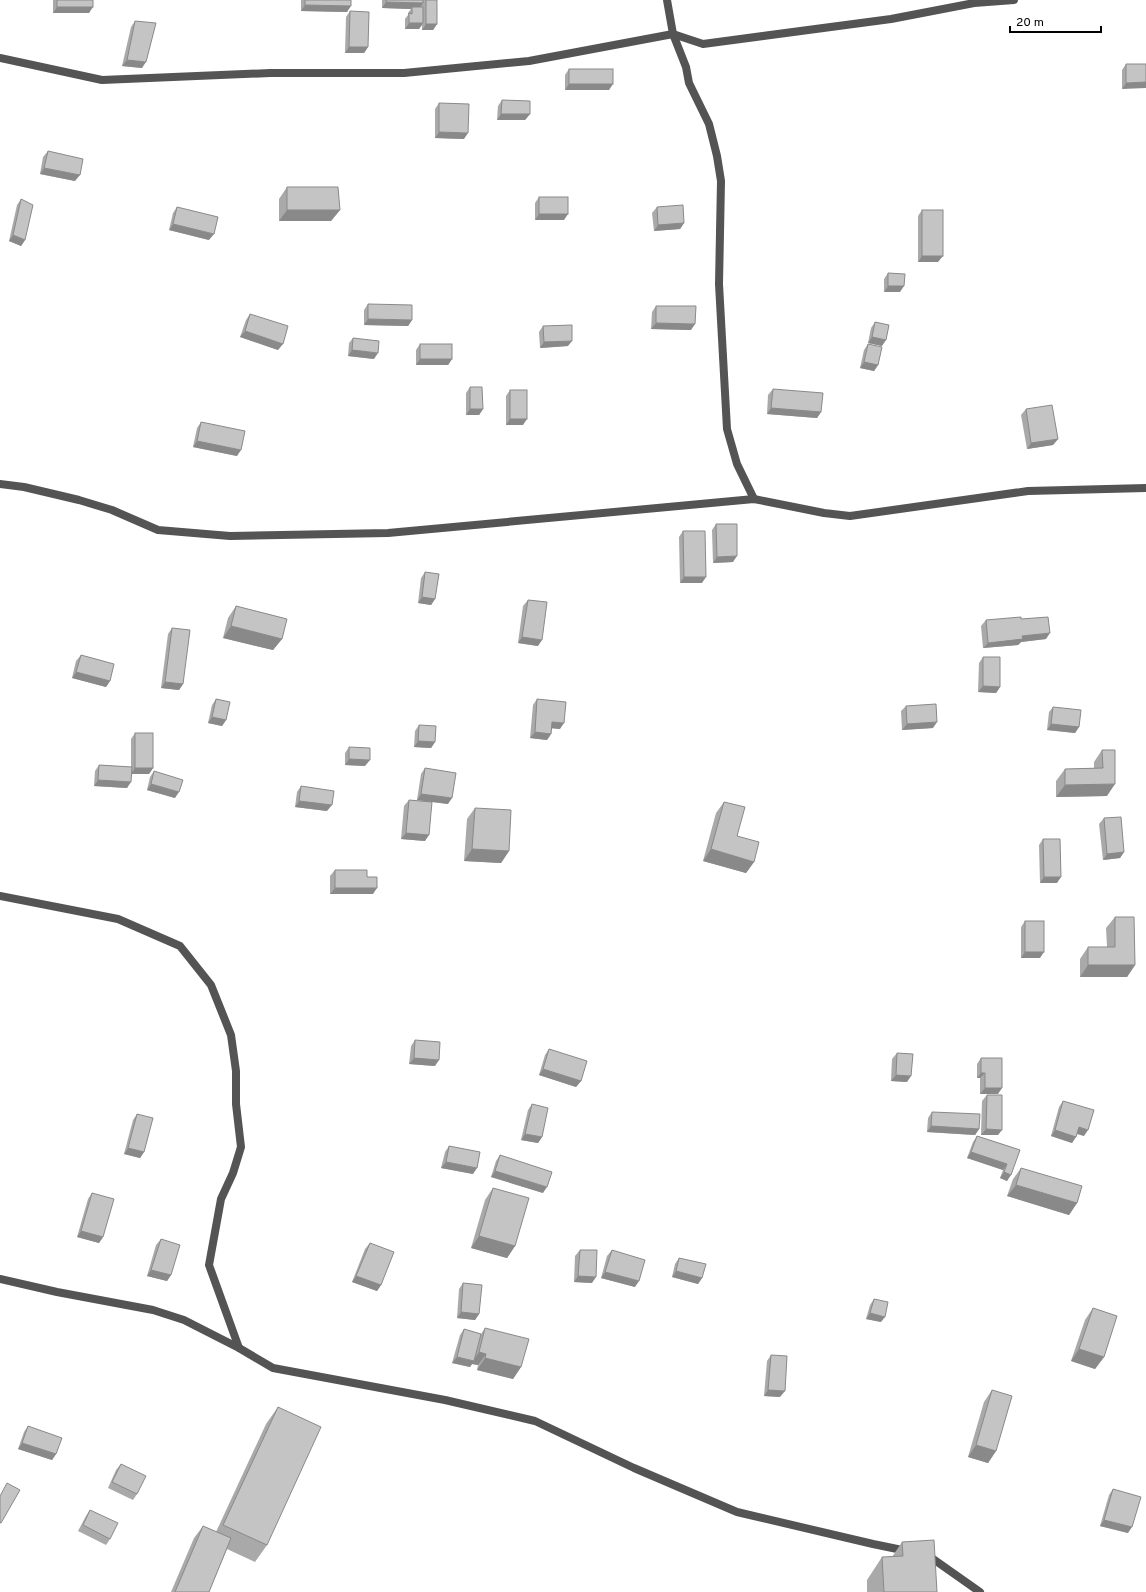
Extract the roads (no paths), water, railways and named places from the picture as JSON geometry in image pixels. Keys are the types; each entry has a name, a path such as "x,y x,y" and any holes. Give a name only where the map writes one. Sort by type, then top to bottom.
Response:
{"street":[{"path":"667,0 673,34 686,67 689,83 709,124 717,156 721,181 719,284 727,429 737,464 754,499"},
{"path":"0,58 102,80 270,73 404,73 529,61 673,34 702,44 891,19 974,3 1014,0"},
{"path":"0,484 24,487 79,500 112,510 158,530 230,536 388,532 754,499 824,513 850,516 1028,491 1146,488"},
{"path":"0,896 118,919 180,946 210,985 231,1035 236,1071 236,1104 241,1147 233,1173 221,1200 210,1264 239,1348"},
{"path":"0,1278 57,1292 153,1310 184,1320 239,1348 273,1368 445,1400 536,1421 634,1468 738,1512 873,1544 928,1554 980,1592"}]}
